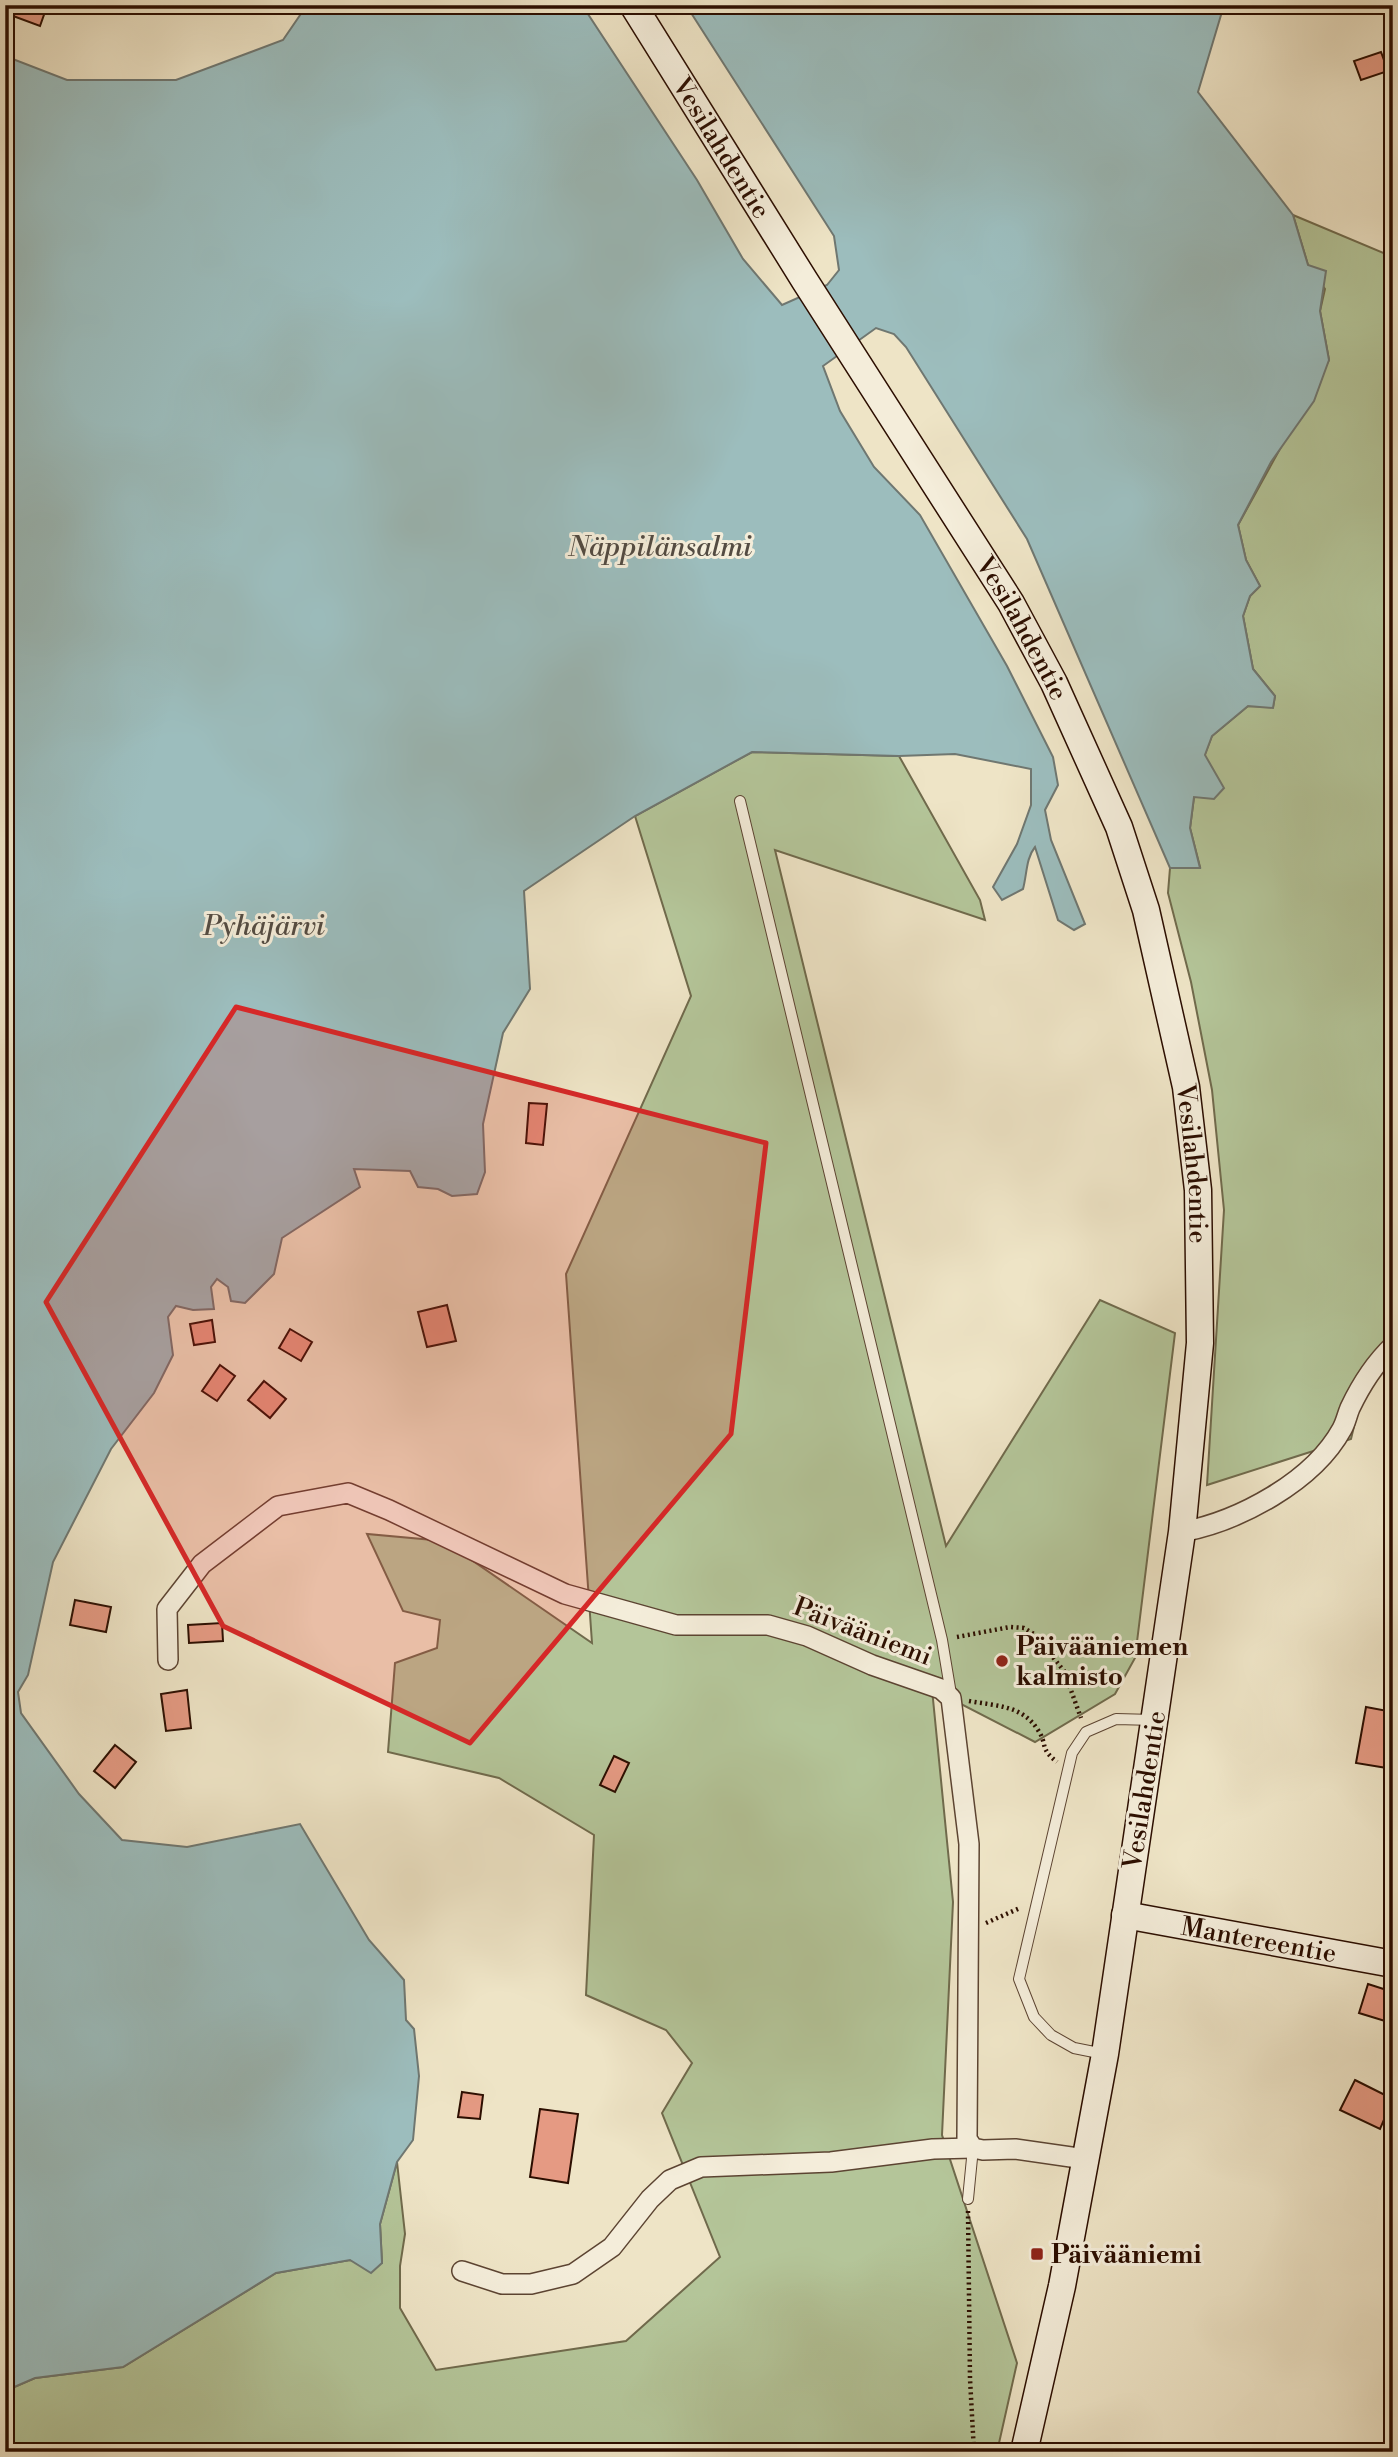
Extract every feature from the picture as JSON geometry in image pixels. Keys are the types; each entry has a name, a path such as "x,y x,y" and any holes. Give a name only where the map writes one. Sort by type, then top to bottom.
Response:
{"main road":[{"name":"Vesilahdentie","path":"633,5 804,281 1010,603 1054,683 1119,827 1146,910 1186,1087 1198,1190 1200,1343 1182,1532 1105,2054 1062,2286 1024,2452"},
{"name":"Mantereentie","path":"1125,1915 1393,1964"}],"street":[{"path":"1182,1532 1203,1528 1242,1514 1301,1475 1342,1429 1375,1364 1393,1346"},
{"name":"Päivääniemi","path":"169,1660 167,1609 202,1564 278,1506 348,1493 565,1594 676,1625 768,1625 807,1636 872,1665 941,1689 951,1698 969,1844 967,2140 973,2148"},
{"path":"461,2271 502,2284 531,2284 573,2274 612,2247 650,2199 670,2180 701,2167 831,2162 973,2148 1084,2159"}],"lane":[{"path":"740,801 942,1640 951,1698"},
{"path":"1105,2054 1074,2048 1051,2035 1034,2017 1019,1979 1072,1753 1086,1732 1116,1719 1154,1720"},
{"path":"968,2199 973,2148"}],"path":[{"path":"942,1640 1010,1627 1024,1628 1034,1634 1064,1671 1086,1732"},
{"path":"951,1698 1021,1711 1039,1731 1045,1753 1068,1770"},
{"path":"969,1930 1023,1906 1035,1909"},
{"path":"968,2199 970,2379 974,2452"}],"highlighted area":[{"path":"236,1007 766,1143 731,1434 470,1743 223,1626 46,1302"}],"green space":[{"path":"1293,215 1393,257 1393,1361 1365,1381 1351,1439 1207,1485 1224,1210 1212,1090 1191,982 1168,893 1170,868 1200,867 1190,828 1194,797 1212,736 1248,706 1273,707 1275,696 1253,669 1243,616 1250,596 1260,586 1246,560 1238,525 1329,360 1320,311 1325,289 1308,265"},
{"path":"752,752 899,756 980,900 985,920 775,850 946,1546 1100,1300 1175,1333 1135,1658 1115,1694 1035,1742 932,1689 953,1902 942,2135 1017,2363 997,2452 5,2452 5,2391 35,2378 123,2367 276,2273 350,2260 382,2263 380,2224 397,2162 405,2234 400,2266 400,2308 436,2370 626,2341 720,2257 662,2113 692,2063 666,2030 586,1995 594,1835 499,1778 388,1752 395,1663 437,1648 440,1620 403,1611 367,1534 444,1541 592,1643 566,1274 691,996 635,816"}],"water":[{"path":"307,5 582,5 697,180 743,259 782,305 827,285 839,270 834,236 686,5 1224,5 1198,92 1293,215 1308,265 1326,271 1320,311 1329,360 1314,401 1271,462 1238,525 1246,560 1260,586 1250,596 1243,616 1253,669 1275,696 1273,708 1248,706 1212,736 1205,755 1224,788 1214,799 1194,797 1190,828 1200,868 1170,868 1027,539 906,347 894,334 876,328 823,366 840,411 874,467 920,515 1007,666 1053,757 1058,785 1045,810 1051,840 1085,924 1074,930 1058,920 1035,847 1028,861 1023,889 1002,900 993,887 1017,844 1031,805 1031,769 955,754 899,756 752,752 635,816 524,891 530,989 503,1033 483,1124 485,1172 477,1194 452,1196 438,1189 418,1187 410,1171 354,1169 360,1187 282,1238 274,1274 245,1303 231,1301 228,1287 217,1279 211,1287 214,1309 193,1310 176,1306 168,1317 173,1355 154,1393 111,1449 53,1562 28,1675 18,1692 21,1713 79,1794 122,1840 187,1847 300,1824 369,1940 404,1980 406,2020 414,2029 419,2076 413,2140 397,2162 380,2224 382,2263 371,2273 350,2260 276,2273 123,2367 35,2378 5,2391 5,56 67,80 176,80 283,40"}],"building":[{"path":"5,5 35,5 46,9 40,26 5,13"},
{"path":"1381,52 1388,71 1361,80 1354,61"},
{"path":"529,1103 547,1104 543,1145 526,1143"},
{"path":"447,1305 456,1341 427,1347 418,1312"},
{"path":"212,1320 215,1342 194,1345 190,1324"},
{"path":"290,1329 312,1342 301,1361 279,1348"},
{"path":"220,1365 235,1376 217,1401 202,1391"},
{"path":"264,1381 286,1399 270,1418 248,1400"},
{"path":"75,1600 111,1607 106,1632 70,1625"},
{"path":"222,1623 223,1641 189,1643 188,1625"},
{"path":"187,1690 191,1728 166,1731 161,1694"},
{"path":"1366,1707 1393,1712 1393,1769 1356,1763"},
{"path":"115,1745 136,1762 115,1788 94,1771"},
{"path":"614,1756 629,1763 615,1792 600,1785"},
{"path":"1368,1984 1393,1992 1393,2016 1387,2014 1385,2021 1359,2013"},
{"path":"1355,2080 1393,2099 1380,2129 1340,2110"},
{"path":"462,2092 483,2095 480,2119 458,2117"},
{"path":"540,2109 578,2114 568,2183 530,2177"}],"place":[{"name":"Päivääniemen kalmisto","path":"1002,1661"},
{"name":"Päivääniemi","path":"1037,2254"}],"water label":[{"name":"Näppilänsalmi","path":"660,546"},
{"name":"Pyhäjärvi","path":"264,925"}]}
